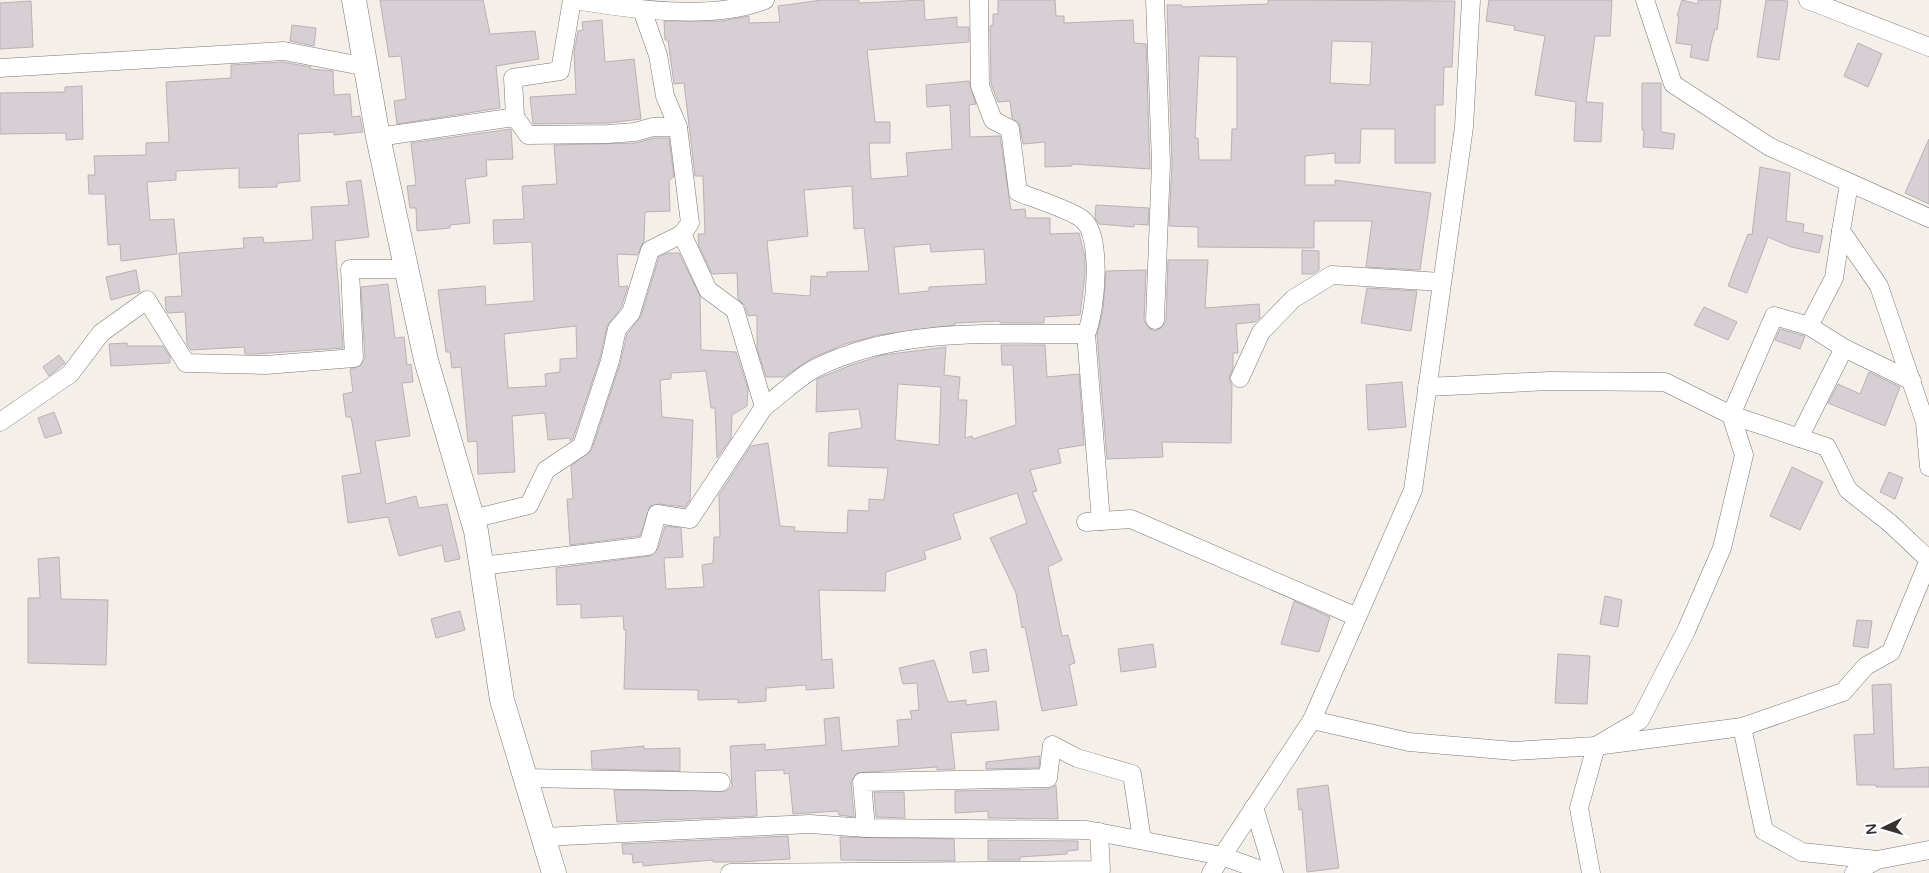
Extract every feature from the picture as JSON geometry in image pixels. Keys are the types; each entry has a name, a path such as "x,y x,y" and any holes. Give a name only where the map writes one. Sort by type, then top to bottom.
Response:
{"main road":[{"path":"354,0 378,137 426,360 472,519 502,700 554,873"}],"street":[{"path":"678,127 653,127 634,132 608,134 528,135 515,117 512,78 560,71 573,0 642,10 705,10 752,5 765,0"},
{"path":"979,0 980,86 993,120 1010,129 1018,192 1083,219 1093,235 1095,258 1092,320 1086,334 1094,522 1131,519 1357,617"},
{"path":"1148,0 1155,0 1161,164 1155,320"},
{"path":"1211,873 1312,720 1413,490 1464,127 1471,0"},
{"path":"1645,0 1673,84 1770,147 1849,184 1929,218"},
{"path":"1808,0 1929,47"},
{"path":"472,519 529,505 546,470 582,446 610,361 617,329 631,313 650,250 682,234 690,222 678,127 664,96 658,55 642,10"},
{"path":"0,68 284,51 367,67"},
{"path":"378,137 515,117"},
{"path":"1810,326 1834,278 1849,184"},
{"path":"1841,231 1879,286 1919,389 1925,422 1929,467"},
{"path":"682,234 708,290 735,310 764,407"},
{"path":"0,422 70,374 101,333 147,300 186,363 266,365 354,358 350,269 407,269"},
{"path":"1240,378 1261,332 1293,299 1332,274 1441,282"},
{"path":"1591,873 1579,808 1596,746 1640,720 1686,631 1722,548 1744,456 1730,415 1774,316 1810,326 1844,348 1919,389"},
{"path":"481,566 648,546 657,514 690,519 764,407 814,368 858,350 895,342 941,336 1086,334"},
{"path":"1799,438 1844,348"},
{"path":"1312,720 1418,743 1514,751 1596,746 1742,727 1842,692 1866,666 1891,652 1929,560 1891,524 1848,490 1827,447 1730,415 1665,382 1549,381 1427,388"},
{"path":"1742,727 1764,831 1802,852 1877,860 1929,850"},
{"path":"866,828 862,782 1048,778 1052,745 1078,758 1132,774 1142,840"},
{"path":"527,778 721,782"},
{"path":"1254,807 1274,873"},
{"path":"543,837 810,824 866,828 1087,830 1222,856 1270,873"},
{"path":"730,873 1101,870 1099,832"},
{"path":"1854,873 1877,860"}],"building":[{"path":"380,0 483,0 490,34 535,31 539,59 496,66 500,108 397,124 394,101 406,99 401,56 389,57"},
{"path":"822,0 859,0 859,3 924,0 925,20 957,17 957,27 969,27 969,42 867,50 875,122 890,122 890,143 869,143 871,179 908,176 906,153 952,149 950,105 927,107 926,85 969,81 976,104 969,105 970,137 1000,136 1011,210 1025,209 1026,218 1050,218 1050,234 1079,233 1085,257 1080,315 1044,317 1044,323 1000,323 1000,321 955,323 955,325 879,335 845,344 812,358 784,377 766,377 757,348 757,315 748,316 745,306 738,299 737,273 712,274 699,246 698,234 705,234 703,176 695,176 684,83 674,84 668,40 665,40 664,21 722,21 749,16 749,23 780,22 778,6","holes":["852,186 854,229 864,228 869,271 827,272 827,277 811,276 810,296 772,293 767,241 808,236 804,190","930,244 931,252 984,249 986,284 929,287 929,291 899,294 894,247"]},
{"path":"998,0 1055,0 1056,16 1064,16 1064,23 1133,20 1134,43 1146,44 1150,169 1072,164 1072,166 1045,167 1045,142 1023,144 1019,123 1012,118 1010,101 998,102 991,84 990,26 993,25 993,14 998,14"},
{"path":"1268,0 1455,1 1452,67 1444,67 1443,105 1435,105 1435,163 1395,163 1395,129 1361,129 1360,163 1335,163 1335,153 1305,156 1305,185 1335,185 1335,180 1431,193 1420,270 1366,267 1372,221 1314,221 1314,248 1198,247 1198,227 1169,226 1172,163 1167,5 1182,5 1182,7 1268,4","holes":["1332,41 1372,42 1370,85 1330,83","1199,56 1237,57 1237,129 1232,129 1231,160 1199,160 1198,138 1195,138"]},
{"path":"1489,0 1612,0 1610,36 1595,36 1586,102 1603,103 1601,142 1574,141 1576,102 1535,95 1545,36 1514,30 1515,26 1486,21"},
{"path":"1682,0 1698,4 1698,0 1721,0 1717,30 1715,29 1708,61 1690,57 1692,45 1676,43 1679,16 1677,16"},
{"path":"1766,0 1788,1 1779,60 1757,57"},
{"path":"31,1 33,47 0,49 0,3"},
{"path":"602,20 605,62 634,59 641,119 608,123 533,124 530,97 576,94 574,52 578,31 583,30 582,22"},
{"path":"292,25 316,28 314,46 290,41"},
{"path":"1858,43 1882,54 1868,87 1844,76"},
{"path":"283,62 311,67 310,69 333,71 334,95 350,94 352,117 360,116 363,132 334,135 334,132 298,134 300,181 277,183 277,187 239,188 239,168 176,171 176,180 147,182 150,220 174,219 177,254 121,261 120,244 108,245 105,194 89,194 88,175 95,175 94,156 146,155 146,143 169,142 166,82 231,78 231,65"},
{"path":"1642,83 1661,83 1661,132 1675,134 1673,149 1643,147"},
{"path":"82,86 83,139 66,140 66,133 0,134 0,93 65,92 65,87"},
{"path":"511,129 513,159 486,160 487,176 465,179 470,223 450,225 450,228 417,231 416,208 410,208 407,186 416,185 411,143"},
{"path":"654,138 669,138 674,177 669,180 670,211 645,212 644,241 637,255 617,254 619,287 628,286 621,308 607,326 600,358 573,439 570,441 570,438 548,440 545,413 512,416 515,472 478,474 477,441 468,442 461,367 452,368 450,352 446,352 438,290 485,286 486,305 534,301 532,242 494,244 493,220 524,219 522,186 557,184 554,145 636,143","holes":["576,326 577,358 560,359 560,372 545,374 546,386 508,388 504,334"]},
{"path":"1929,139 1929,204 1905,193"},
{"path":"1760,167 1790,173 1786,221 1804,224 1803,232 1823,236 1819,253 1791,247 1768,237 1747,293 1728,286 1748,234 1752,235"},
{"path":"361,180 369,237 335,241 343,348 255,354 245,354 244,347 191,350 187,344 185,312 168,313 166,310 165,297 182,296 179,253 244,248 243,238 263,237 264,243 313,240 311,207 349,205 346,182"},
{"path":"1096,205 1149,208 1148,225 1134,224 1134,227 1099,224 1095,218"},
{"path":"1302,250 1319,251 1319,270 1313,274 1302,274"},
{"path":"667,253 679,253 700,296 701,350 736,352 748,389 747,406 732,415 731,438 717,458 715,408 711,408 706,371 671,373 671,379 660,380 662,417 693,420 690,500 685,507 659,504 650,506 640,536 570,545 567,499 573,499 571,466 592,449 620,364 627,334 641,316 659,257"},
{"path":"1168,260 1208,260 1205,308 1259,304 1260,318 1255,322 1236,324 1238,353 1233,353 1233,368 1229,379 1232,385 1231,443 1162,442 1163,457 1107,459 1097,335 1103,310 1106,271 1146,270 1144,320 1149,329 1155,331 1160,329 1166,321"},
{"path":"136,270 140,292 111,300 106,277"},
{"path":"388,284 395,338 404,337 407,365 411,364 413,382 402,383 410,436 375,441 386,504 416,496 419,508 447,504 460,559 445,562 442,545 399,556 388,517 348,523 342,476 361,473 351,417 346,417 343,394 353,392 350,369 360,366 365,358 361,287"},
{"path":"1367,288 1417,291 1411,331 1361,323"},
{"path":"1704,307 1737,322 1728,340 1694,325"},
{"path":"1780,329 1805,336 1800,349 1775,340"},
{"path":"127,343 127,346 163,346 170,357 170,363 111,366 109,344"},
{"path":"1001,345 1045,345 1047,377 1079,374 1084,445 1058,449 1061,463 1030,470 1037,491 1032,492 1062,560 1048,567 1062,636 1068,635 1075,663 1069,665 1077,705 1042,711 1025,627 1022,628 1016,593 990,538 1027,523 1017,493 953,514 961,539 924,551 926,559 886,572 885,591 819,590 822,660 832,659 834,688 806,690 806,685 766,688 766,701 738,703 738,699 698,700 698,690 624,689 626,630 624,630 623,616 581,618 581,604 557,605 556,568 650,556 658,549 665,526 681,528 683,557 664,558 666,589 704,587 702,565 713,563 714,537 720,537 719,495 751,446 768,443 780,526 795,527 794,531 847,533 848,510 869,511 869,499 884,500 888,468 828,466 829,433 862,428 859,409 816,412 817,379 851,365 883,355 946,347 944,375 960,377 958,400 967,400 965,438 972,436 973,439 1016,425 1013,365 1002,365","holes":["898,384 941,387 939,445 895,440"]},
{"path":"59,355 65,363 49,376 43,367"},
{"path":"1869,372 1900,387 1885,426 1828,403 1838,384 1860,394"},
{"path":"1402,382 1406,427 1368,430 1366,385"},
{"path":"54,412 62,433 45,438 38,418"},
{"path":"1792,467 1823,482 1800,530 1770,516"},
{"path":"1889,472 1903,478 1895,499 1880,492"},
{"path":"59,557 61,599 108,600 106,665 28,663 28,598 40,598 38,559"},
{"path":"1605,596 1622,600 1618,627 1600,624"},
{"path":"1294,601 1330,617 1319,652 1281,644"},
{"path":"460,611 465,630 436,638 431,619"},
{"path":"1857,620 1872,621 1868,648 1853,646"},
{"path":"1153,644 1156,667 1121,672 1118,649"},
{"path":"986,649 989,671 973,673 970,652"},
{"path":"1558,654 1590,656 1587,704 1555,703"},
{"path":"934,660 948,702 966,700 966,705 996,701 999,730 951,733 955,769 937,770 937,767 857,773 851,782 854,817 839,815 838,811 793,814 789,773 784,774 784,770 755,771 757,816 617,822 614,790 726,791 732,787 730,746 765,744 765,750 826,745 824,719 839,717 842,751 899,746 897,720 912,719 910,711 919,710 917,683 903,684 899,668"},
{"path":"1891,684 1894,769 1929,767 1929,787 1857,785 1854,735 1874,734 1872,685"},
{"path":"644,746 644,749 680,748 680,771 592,769 591,751"},
{"path":"1040,756 1039,768 986,769 986,762"},
{"path":"1056,785 1058,819 988,818 988,811 955,813 955,791 1048,789"},
{"path":"1328,785 1339,868 1307,872 1302,809 1299,810 1297,789"},
{"path":"874,792 904,792 905,818 876,817"},
{"path":"788,836 790,859 740,862 713,862 713,860 643,866 643,862 633,863 632,854 623,854 622,844"},
{"path":"840,837 954,839 955,861 841,860"},
{"path":"988,840 1078,841 1078,850 1067,851 1067,854 1020,857 1020,860 988,860"}]}
